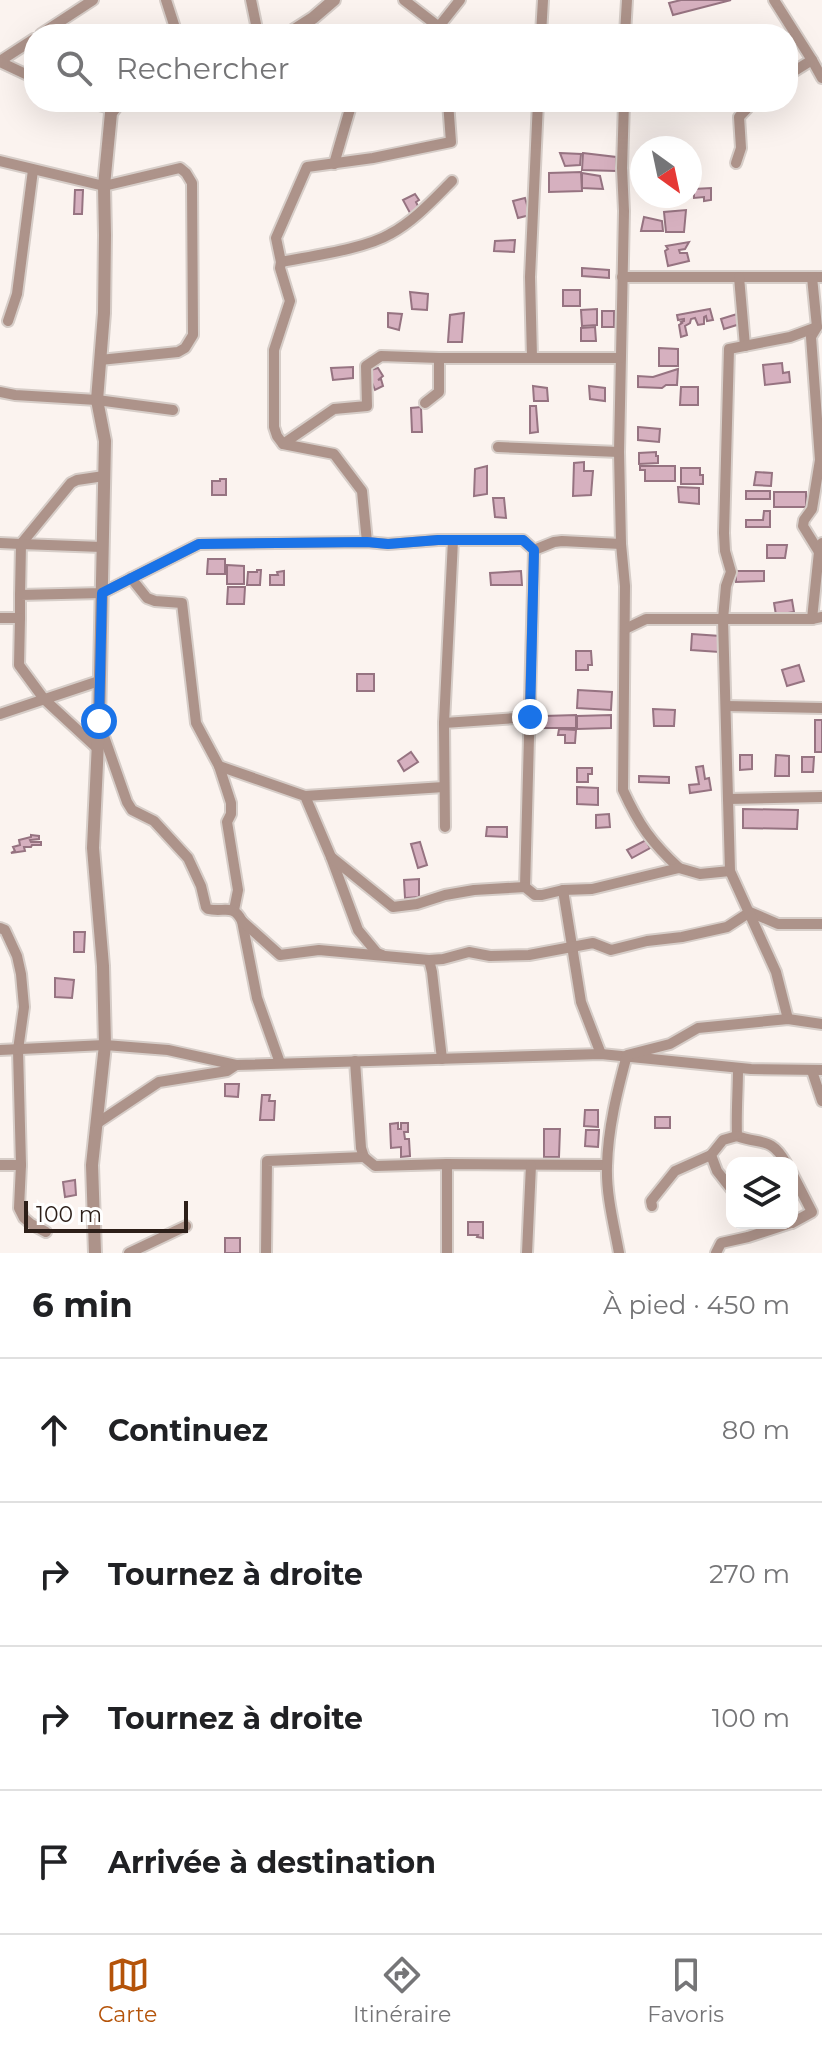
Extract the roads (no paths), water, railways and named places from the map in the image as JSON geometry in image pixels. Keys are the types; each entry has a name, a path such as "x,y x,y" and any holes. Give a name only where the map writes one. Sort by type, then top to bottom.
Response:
{"street":[{"path":"56,24 93,0"},
{"path":"166,0 174,24"},
{"path":"251,0 256,24"},
{"path":"304,24 334,0"},
{"path":"404,0 429,24"},
{"path":"443,24 460,0"},
{"path":"542,24 543,0"},
{"path":"626,24 627,0"},
{"path":"774,0 789,24"},
{"path":"798,38 822,78"},
{"path":"0,61 24,45"},
{"path":"798,69 812,60"},
{"path":"0,61 24,73"},
{"path":"95,1253 92,1165 105,1045 103,966 93,848 105,441 97,400 105,257 104,186 112,112"},
{"path":"334,164 349,112"},
{"path":"367,542 362,491 334,454 283,444 277,436 274,350 290,301 280,268 276,238 307,167 451,142 449,112"},
{"path":"532,358 530,277 538,112"},
{"path":"624,112 619,452 625,629 623,790 635,816 655,846 679,868 700,874 730,871"},
{"path":"736,163 741,148 739,117 744,112"},
{"path":"0,161 104,186 180,168 192,183 193,335 185,348 178,352 100,360"},
{"path":"8,321 17,294 33,170"},
{"path":"281,262 332,252 387,236 428,205 452,181"},
{"path":"622,277 817,277 817,327 811,337 818,384 820,460 812,509 803,526 821,548 817,618 646,619 625,629"},
{"path":"739,277 745,346"},
{"path":"788,1019 776,972 730,871 723,619 726,586 731,572 724,533 729,349 790,337 817,327"},
{"path":"283,444 334,409 367,406 366,366 381,356 620,358"},
{"path":"425,403 439,392 439,358"},
{"path":"0,392 173,410"},
{"path":"498,447 619,452"},
{"path":"97,748 44,699 19,665 21,544 71,483 104,476"},
{"path":"445,827 444,723 453,540"},
{"path":"20,595 102,593 199,544 523,540 534,550 525,887"},
{"path":"534,550 562,541 621,544"},
{"path":"0,543 102,547"},
{"path":"131,578 147,598 182,603 196,723 219,766 231,803 227,822 238,890 234,910"},
{"path":"0,618 20,618"},
{"path":"0,714 99,681"},
{"path":"726,706 822,708"},
{"path":"444,723 530,717"},
{"path":"99,721 132,810 154,821 188,858 208,909 238,912 257,998 280,1063"},
{"path":"219,766 305,796 444,787"},
{"path":"305,796 358,930 377,953 386,957"},
{"path":"728,799 822,797"},
{"path":"331,857 393,907 474,890 525,887 535,895 542,895 563,890 592,889 679,868"},
{"path":"563,890 581,1002 601,1054"},
{"path":"242,921 280,955 319,950 429,960 469,952 490,956 529,955 593,943 611,950 727,927 750,912"},
{"path":"750,912 778,924 822,924"},
{"path":"0,928 5,930 17,956 24,1007 18,1050 19,1208 24,1218 46,1232"},
{"path":"429,960 442,1059"},
{"path":"627,1055 670,1044 698,1028 788,1019 822,1024"},
{"path":"0,1050 105,1045 168,1050 236,1065 627,1055 738,1068 817,1070 822,1101"},
{"path":"619,1253 607,1165 613,1108 627,1055"},
{"path":"355,1061 361,1148 364,1157 375,1166 607,1165"},
{"path":"96,1124 159,1082 227,1071 236,1065"},
{"path":"737,1136 738,1068"},
{"path":"652,1206 651,1201 675,1171 711,1155 723,1140 737,1136 759,1140 768,1143 783,1157"},
{"path":"711,1155 717,1171 726,1182"},
{"path":"266,1253 267,1161 364,1157"},
{"path":"447,1164 447,1253"},
{"path":"0,1165 21,1165"},
{"path":"527,1253 531,1165"},
{"path":"798,1186 812,1212 798,1220"},
{"path":"129,1253 186,1226"},
{"path":"716,1253 721,1243 773,1229"}]}
